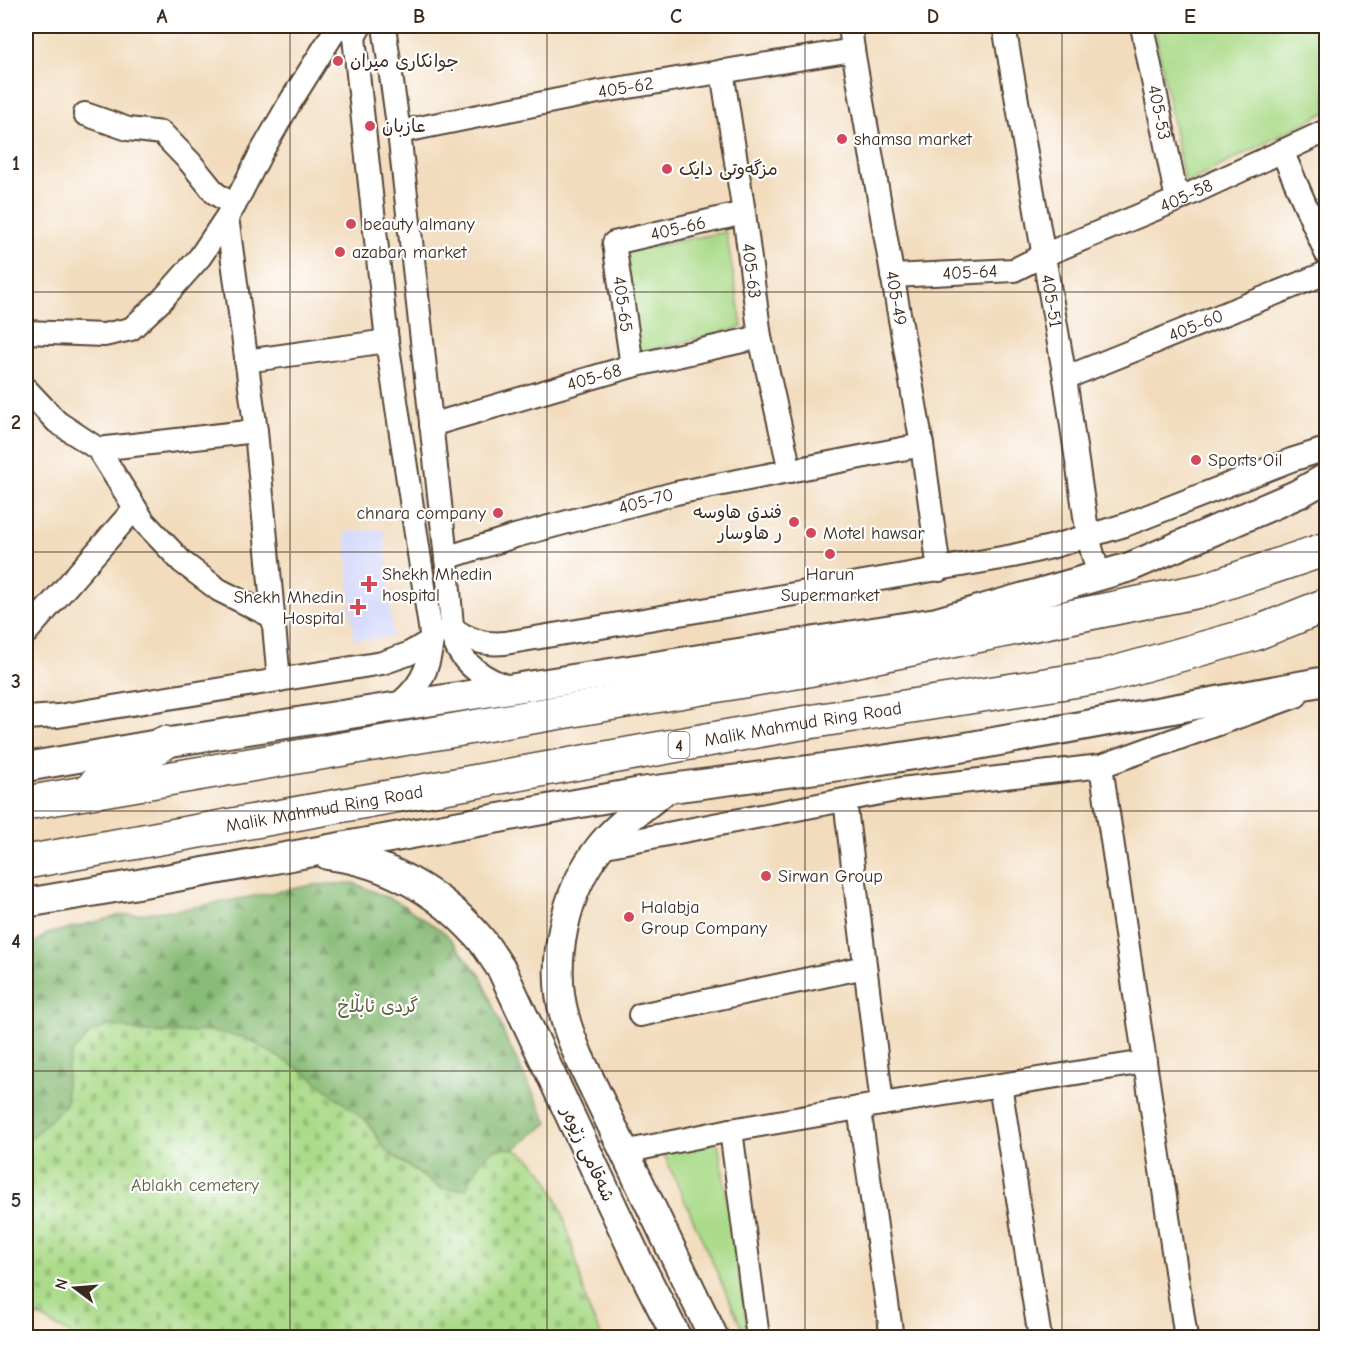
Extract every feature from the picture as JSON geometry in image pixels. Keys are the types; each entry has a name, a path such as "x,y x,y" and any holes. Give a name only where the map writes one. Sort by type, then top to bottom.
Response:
{"highway":[{"path":"26,803 802,671 1204,590 1326,549"},
{"name":"Malik Mahmud Ring Road","path":"26,862 796,724 1104,676 1254,634 1326,605"},
{"path":"937,622 991,634"},
{"path":"78,794 165,743"}],"main road":[{"path":"26,767 165,743 937,622 1130,567 1298,494 1326,478"},
{"path":"26,903 642,792 985,744 1326,683"},
{"path":"26,750 68,760"},
{"name":"شەقامی زێوەر","path":"666,789 613,832 586,867 572,896 564,924 559,983 564,1017 579,1057 714,1338"},
{"name":"شەقامی زێوەر","path":"308,853 347,857 385,868 420,886 452,909 479,938 502,970 640,1265 677,1338"},
{"path":"26,918 65,896"},
{"path":"640,1265 683,1273"}],"street":[{"path":"360,26 354,37 387,341 432,640 429,660 422,679 395,707"},
{"path":"384,26 399,132 453,638 456,648 468,665 490,680 514,689"},
{"name":"405-49","path":"850,26 922,445 939,570"},
{"name":"405-51","path":"1004,26 1065,378 1088,537 1099,576"},
{"name":"405-53","path":"1142,26 1177,200"},
{"path":"26,332 104,335 131,329 161,301 200,257 231,212 262,151 331,28"},
{"name":"405-62","path":"399,132 598,92 853,50"},
{"name":"405-63","path":"722,71 760,337 790,471"},
{"path":"85,114 128,129 162,133 190,162 231,212 246,361 256,430 279,680"},
{"name":"405-58","path":"1044,255 1177,200 1326,131"},
{"path":"1282,151 1326,254"},
{"name":"405-66","path":"614,243 744,213"},
{"name":"405-65","path":"614,243 632,366"},
{"name":"405-64","path":"892,276 1014,270 1044,255"},
{"name":"405-60","path":"1065,378 1326,273"},
{"name":"405-68","path":"431,425 632,366 760,337"},
{"path":"246,361 387,341"},
{"path":"26,389 57,422 98,449 144,522 183,562 219,590 273,616"},
{"path":"98,449 256,430"},
{"name":"405-70","path":"446,558 515,536 676,493 922,445"},
{"path":"451,627 476,641 505,643 1013,556 1088,537 1161,512 1291,459 1326,449"},
{"path":"26,633 135,508"},
{"path":"26,718 58,716 395,659 432,640"},
{"path":"600,847 901,789 1101,766 1326,683"},
{"path":"985,744 990,779"},
{"path":"1101,766 1186,1338"},
{"path":"845,800 882,1104"},
{"path":"640,1015 865,967"},
{"path":"624,1152 730,1130 1145,1062"},
{"path":"1000,1085 1040,1338"},
{"path":"859,1108 892,1338"},
{"path":"730,1130 758,1338"}],"shaded area":[{"name":"Shekh Mhedin hospital","path":"384,529 390,603 407,604 390,605 393,637 354,640 351,609 333,610 351,605 345,532"}],"green space":[{"path":"1154,26 1312,26 1326,31 1326,112 1185,184"},
{"path":"726,232 742,327 639,353 621,252"},
{"name":"گردی ئابڵاخ","path":"353,883 398,902 445,933 481,976 508,1043 548,1123 513,1150 496,1149 466,1189 443,1189 386,1151 368,1123 207,1031 142,1032 66,1078 66,1105 26,1143 26,949 47,934 118,916 190,908 313,885"},
{"name":"Ablakh cemetery","path":"112,1025 142,1032 211,1031 246,1038 306,1073 367,1122 386,1151 441,1189 466,1189 478,1165 489,1153 496,1150 514,1150 530,1159 544,1174 564,1216 588,1308 602,1337 77,1338 26,1309 26,1143 66,1105 66,1077 71,1054 91,1033"},
{"path":"718,1143 749,1337 746,1337 663,1152"}],"place":[{"name":"جوانكاری میران","path":"338,61"},
{"name":"عازبان","path":"370,126"},
{"name":"shamsa market","path":"842,139"},
{"name":"مزگەوتی دایک","path":"667,169"},
{"name":"beauty almany","path":"351,224"},
{"name":"azaban market","path":"340,252"},
{"name":"Sports Oil","path":"1196,460"},
{"name":"chnara company","path":"498,513"},
{"name":"فندق هاوسه ر هاوسار","path":"794,522"},
{"name":"Motel hawsar","path":"811,533"},
{"name":"Harun Supermarket","path":"830,554"},
{"name":"Shekh Mhedin hospital","path":"369,584"},
{"name":"Shekh Mhedin Hospital","path":"358,607"},
{"name":"Sirwan Group","path":"766,876"},
{"name":"Halabja Group Company","path":"629,917"}]}
